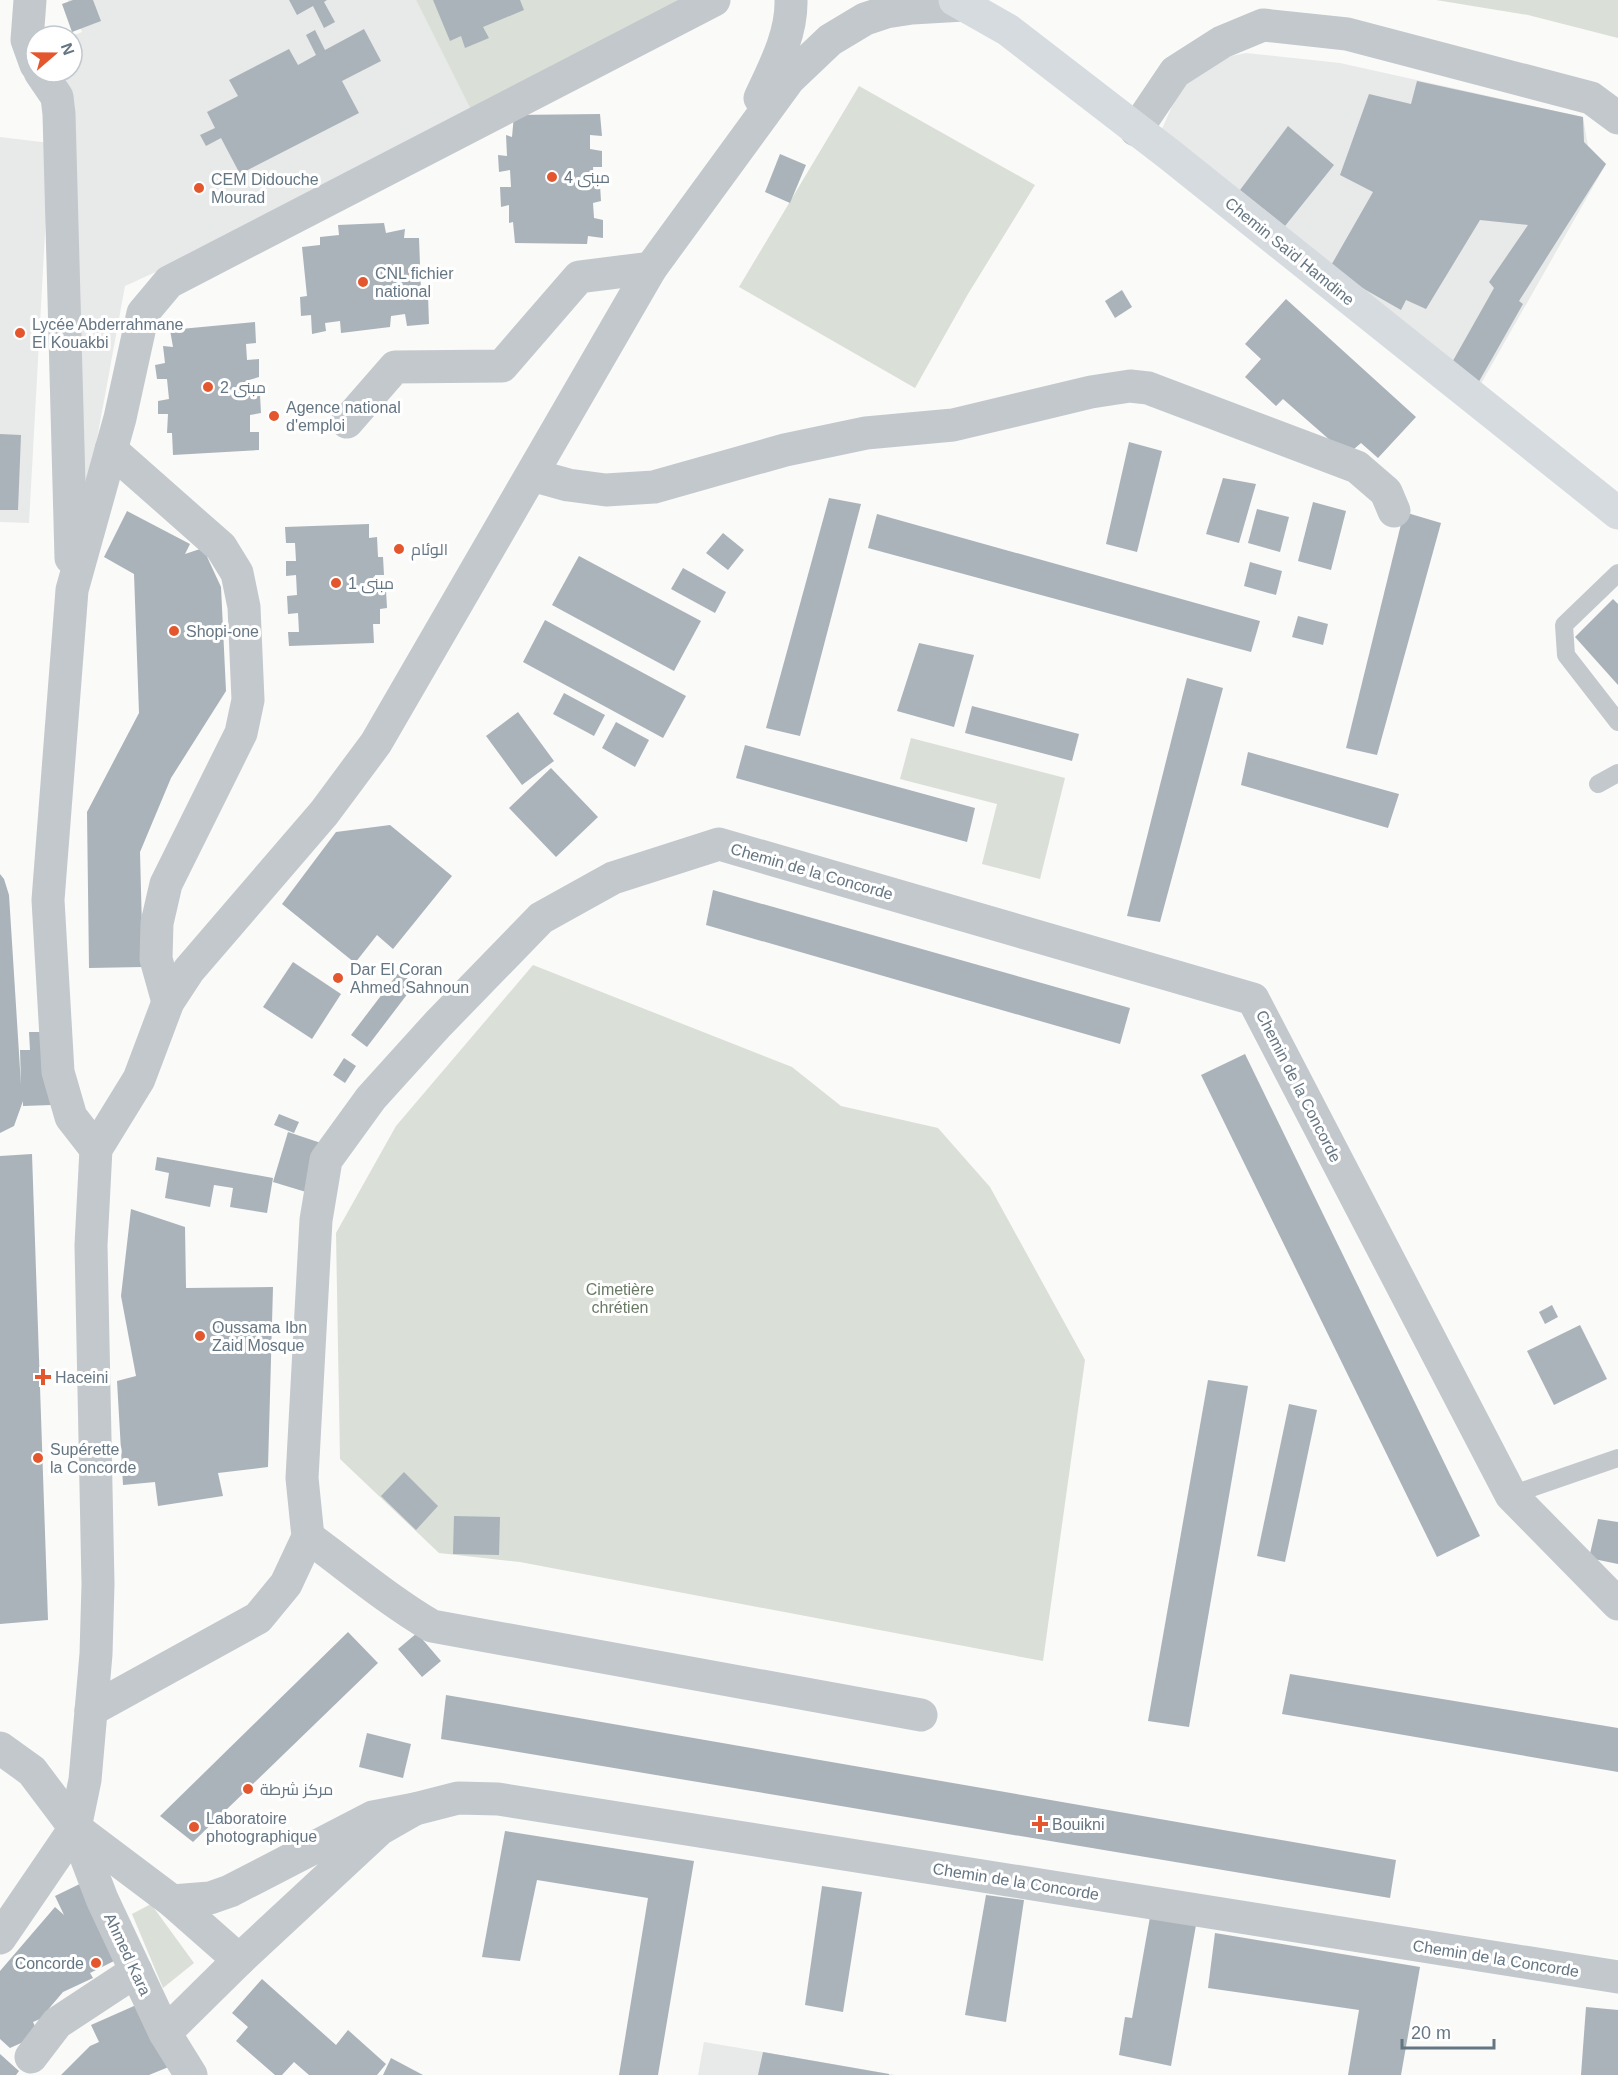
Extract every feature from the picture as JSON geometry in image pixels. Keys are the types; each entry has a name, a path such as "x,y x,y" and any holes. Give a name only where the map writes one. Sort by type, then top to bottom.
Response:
{"main road":[{"name":"Chemin Saïd Hamdine","path":"959,3 1008,30 1618,513"}],"street":[{"path":"28,24 30,0"},
{"path":"72,590 120,418 143,313 169,282 714,0"},
{"path":"830,40 853,0"},
{"path":"739,147 782,51 794,3"},
{"path":"0,1938 75,1828 85,1780 98,1584 91,1245 96,1149 139,1079 168,1002 189,970 324,813 376,743 651,268 789,79 830,40 865,19 886,12 959,3"},
{"path":"1136,130 1175,72 1222,42 1263,25 1347,34 1590,99 1618,118"},
{"path":"48,84 57,97 59,114 72,590 48,900 58,1072 71,1117 96,1149"},
{"path":"347,422 395,367 502,366 579,277 651,268"},
{"path":"532,475 568,485 606,490 654,487 784,450 866,433 953,424 1091,392 1130,386 1148,388 1357,467 1375,480 1386,492 1394,511"},
{"path":"111,450 221,547 237,573 244,607 248,699 241,733 166,884 157,923 156,958 168,1002"},
{"name":"Chemin de la Concorde","path":"308,1537 302,1478 316,1220 326,1160 371,1098 438,1024 541,918 613,878 719,844 1253,999 1511,1495 1618,1604"},
{"path":"91,1710 258,1618 286,1584 308,1537 400,1607 432,1626 921,1715"},
{"path":"0,1748 32,1771 75,1828 172,1901 239,1960"},
{"name":"Chemin de la Concorde","path":"415,1809 458,1798 498,1799 1618,1977"},
{"path":"172,1901 210,1898 230,1891 373,1817 415,1809"},
{"path":"165,2033 239,1960 380,1829 415,1809"},
{"name":"Ahmed Kara","path":"75,1828 102,1899 165,2033 191,2075"},
{"path":"31,2057 57,2022 136,1971"}],"lane":[{"path":"1618,573 1564,625 1566,655 1618,722"},
{"path":"1598,784 1618,773"},
{"path":"1511,1495 1618,1458"}],"shaded area":[{"name":"CEM Didouche Mourad","path":"68,0 416,0 473,114 180,261 125,286 86,499 53,84 84,84 84,24 78,24"},
{"path":"1246,53 1340,63 1583,117 1588,146 1606,164 1478,389 1161,131 1188,76 1217,59"},
{"name":"Lycée Abderrahmane El Kouakbi","path":"0,137 50,143 29,523 0,522"},
{"path":"704,2042 763,2052 896,2075 698,2075"}],"green space":[{"path":"416,0 688,0 473,114"},
{"path":"1436,0 1618,0 1618,38 1528,15"},
{"path":"859,86 1035,185 968,294 915,388 739,287"},
{"path":"911,738 1065,778 1040,879 982,864 997,804 900,779"},
{"name":"Cimetière chrétien","path":"533,965 792,1067 841,1106 938,1128 990,1187 1085,1360 1043,1661 520,1562 439,1553 340,1459 336,1233 396,1126"},
{"path":"151,1904 194,1963 163,1988 132,1914"}],"building":[{"path":"73,0 93,0 101,21 84,27 84,24 69,24 62,4"},
{"path":"289,0 327,0 324,2 335,22 324,28 313,6 297,15"},
{"path":"433,0 520,0 524,10 483,27 489,38 465,48 461,36 450,41"},
{"path":"364,29 381,61 342,81 359,113 240,174 221,138 206,146 200,135 215,128 207,112 238,96 229,80 289,49 298,65 316,55 306,35 315,30 325,50"},
{"path":"1417,81 1583,117 1584,142 1606,164 1519,301 1523,304 1477,385 1450,366 1494,288 1489,282 1528,225 1480,220 1426,309 1406,300 1401,310 1329,269 1373,192 1340,175 1369,94 1411,104"},
{"name":"مبنى 4","path":"600,114 602,136 590,135 590,149 602,151 602,167 593,167 594,183 600,185 601,201 593,203 594,218 603,220 603,238 588,236 587,244 515,243 513,222 509,223 509,205 501,207 500,187 511,187 510,170 499,172 498,155 507,156 506,135 512,137 514,115"},
{"path":"1288,126 1334,165 1285,226 1240,190"},
{"path":"780,154 806,165 790,203 765,192"},
{"path":"384,223 386,233 405,229 404,238 419,238 421,291 428,295 429,324 407,326 405,314 391,316 390,327 341,333 340,321 325,323 326,331 312,334 311,315 301,316 300,297 307,296 302,247 320,245 320,237 339,235 338,225"},
{"path":"1122,290 1132,307 1115,318 1105,301"},
{"path":"1286,299 1416,417 1378,458 1361,443 1347,455 1283,399 1276,406 1245,377 1261,359 1245,344"},
{"name":"مبنى 2","path":"255,322 256,343 246,344 247,360 259,359 259,377 249,380 249,396 260,395 261,413 250,415 250,432 259,432 259,450 173,455 172,433 167,433 168,414 158,414 158,401 169,399 167,379 157,379 155,365 165,363 163,346 173,347 170,330"},
{"path":"0,434 21,435 18,510 0,510"},
{"path":"1129,442 1162,451 1137,552 1106,544"},
{"path":"1223,478 1256,484 1239,543 1206,534"},
{"path":"829,498 861,504 800,736 766,728"},
{"path":"1313,502 1346,511 1331,570 1298,561"},
{"path":"1257,509 1289,517 1280,552 1248,543"},
{"path":"127,511 190,544 185,554 203,548 221,587 226,691 171,778 140,852 143,967 89,968 87,812 139,713 134,574 104,557"},
{"path":"1404,512 1441,523 1377,755 1346,748"},
{"path":"877,514 1260,621 1251,652 868,548"},
{"name":"مبنى 1","path":"369,524 369,538 377,537 378,557 383,557 384,575 375,575 376,590 386,590 387,608 380,609 380,624 373,624 374,643 289,646 288,632 299,632 298,613 288,614 287,596 297,595 296,575 286,576 286,561 296,561 295,543 286,543 285,527"},
{"path":"723,533 744,550 728,570 706,553"},
{"path":"579,556 701,621 674,671 552,605"},
{"path":"1250,562 1282,571 1276,595 1244,586"},
{"path":"683,568 726,592 715,613 671,589"},
{"path":"1613,599 1618,604 1618,685 1575,637"},
{"path":"1298,616 1328,624 1323,645 1292,637"},
{"path":"545,620 686,696 663,738 523,662"},
{"path":"919,643 974,655 954,727 897,711"},
{"path":"1187,678 1223,688 1160,922 1127,916"},
{"path":"564,693 605,715 594,736 553,714"},
{"path":"972,706 1079,734 1072,761 965,733"},
{"path":"518,712 554,761 522,785 486,736"},
{"path":"616,722 649,740 635,767 602,748"},
{"path":"745,745 975,808 967,842 736,778"},
{"path":"1248,752 1399,794 1388,828 1241,785"},
{"path":"551,768 598,817 556,857 509,808"},
{"path":"390,825 452,876 393,949 377,935 355,963 282,904 336,832"},
{"path":"0,874 9,895 21,1085 20,1050 30,1050 29,1032 47,1032 51,1105 23,1106 23,1101 14,1126 0,1133"},
{"path":"713,890 1130,1008 1120,1044 706,925"},
{"path":"293,962 341,994 312,1039 263,1007"},
{"path":"399,972 415,984 367,1047 351,1035"},
{"path":"1245,1054 1480,1536 1437,1557 1201,1075"},
{"path":"344,1058 356,1066 345,1083 333,1075"},
{"path":"279,1114 299,1122 294,1133 274,1125"},
{"path":"288,1132 321,1143 306,1192 273,1182"},
{"path":"32,1154 48,1620 0,1624 0,1156"},
{"path":"157,1157 273,1178 267,1213 230,1207 233,1188 214,1185 210,1207 165,1198 169,1173 155,1170"},
{"name":"Oussama Ibn Zaid Mosque","path":"131,1209 185,1227 186,1288 273,1287 268,1467 218,1473 223,1496 158,1506 155,1482 123,1485 117,1381 136,1376 121,1296"},
{"path":"1552,1305 1558,1317 1545,1324 1539,1312"},
{"path":"1580,1325 1607,1379 1554,1405 1527,1351"},
{"path":"1208,1380 1248,1386 1189,1727 1148,1721"},
{"path":"1289,1404 1317,1410 1285,1562 1257,1556"},
{"path":"404,1472 438,1506 416,1530 381,1496"},
{"path":"454,1516 500,1517 499,1555 453,1554"},
{"path":"1598,1519 1618,1522 1618,1564 1589,1558"},
{"path":"348,1632 378,1663 193,1842 160,1816"},
{"path":"417,1633 441,1661 422,1677 398,1649"},
{"path":"1290,1674 1618,1728 1618,1772 1282,1714"},
{"path":"446,1695 1396,1860 1390,1898 441,1739"},
{"path":"367,1733 411,1744 403,1778 359,1767"},
{"path":"505,1831 694,1861 658,2075 619,2075 648,1898 537,1880 520,1961 482,1957"},
{"path":"88,1880 118,1959 90,1973 93,1978 63,1992 40,2019 33,2022 39,2035 10,2048 0,2039 0,1971 55,1907 64,1915 55,1896"},
{"path":"822,1886 862,1892 843,2012 805,2005"},
{"path":"986,1895 1024,1900 1006,2022 965,2015"},
{"path":"1150,1917 1196,1925 1171,2066 1119,2055 1125,2017 1132,2018"},
{"path":"1215,1933 1420,1967 1401,2075 1348,2075 1359,2010 1208,1988"},
{"path":"262,1979 336,2045 348,2030 386,2064 377,2075 309,2075 294,2062 282,2075 275,2075 236,2041 248,2027 232,2013"},
{"path":"143,2002 176,2064 149,2075 61,2075 90,2046 99,2042 91,2025"},
{"path":"1586,2007 1618,2010 1618,2075 1581,2075"},
{"path":"763,2052 889,2074 889,2075 758,2075"},
{"path":"0,2054 19,2071 16,2075 0,2075"},
{"path":"391,2058 423,2075 383,2075"}],"place":[{"name":"مبنى 4","path":"552,177"},
{"name":"CEM Didouche Mourad","path":"199,188"},
{"name":"CNL fichier national","path":"363,282"},
{"name":"Lycée Abderrahmane El Kouakbi","path":"20,333"},
{"name":"مبنى 2","path":"208,387"},
{"name":"Agence national d'emploi","path":"274,416"},
{"name":"الوئام","path":"399,549"},
{"name":"مبنى 1","path":"336,583"},
{"name":"Shopi-one","path":"174,631"},
{"name":"Dar El Coran Ahmed Sahnoun","path":"338,978"},
{"name":"Oussama Ibn Zaid Mosque","path":"200,1336"},
{"name":"Haceini","path":"43,1377"},
{"name":"Supérette la Concorde","path":"38,1458"},
{"name":"مركز شرطة","path":"248,1789"},
{"name":"Bouikni","path":"1040,1824"},
{"name":"Laboratoire photographique","path":"194,1827"},
{"name":"Concorde","path":"96,1963"}]}
